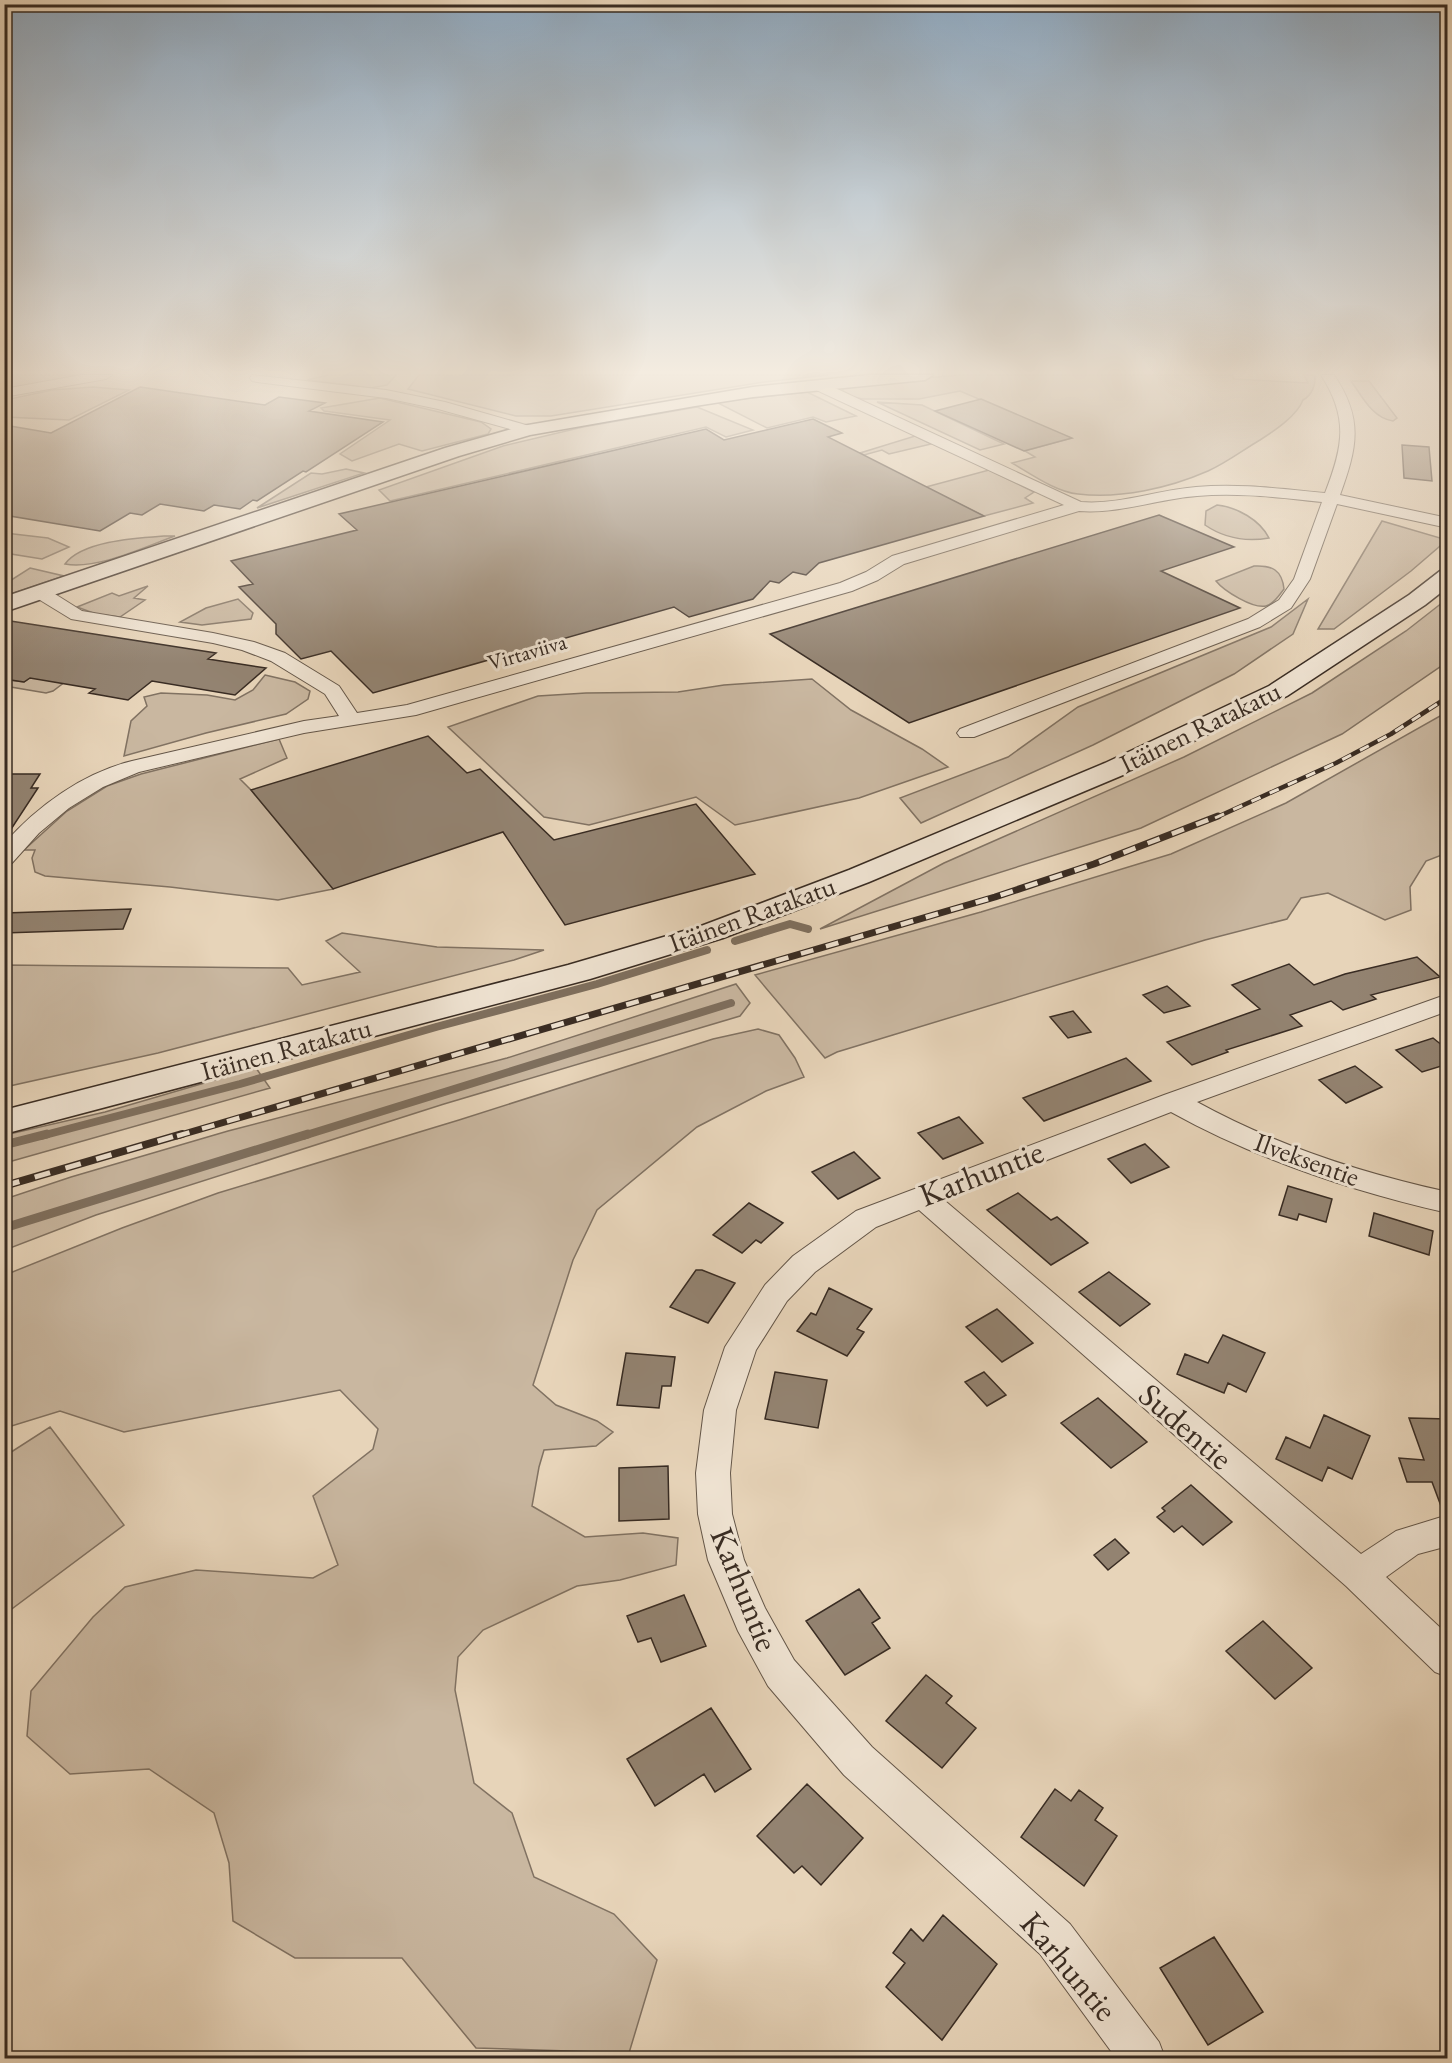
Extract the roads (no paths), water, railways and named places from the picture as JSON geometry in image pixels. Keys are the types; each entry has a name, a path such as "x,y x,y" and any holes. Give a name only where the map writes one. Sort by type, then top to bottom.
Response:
{"street":[{"path":"4,605 397,471"},
{"path":"1003,471 1078,506 1105,508 1196,491 1271,492 1331,498 1448,523"},
{"path":"967,733 1254,623 1285,604 1302,579 1341,471"},
{"name":"Virtaviiva","path":"4,858 48,814 73,795 106,776 266,735 409,711 846,587 872,576 898,560 1078,506"},
{"name":"Itäinen Ratakatu","path":"4,1122 579,972 712,932 859,876 1102,773 1278,691 1417,600 1448,576"},
{"path":"40,593 83,616 213,638 248,646 278,657 332,690 351,720"},
{"name":"Karhuntie","path":"1143,2058 1055,1939 858,1761 781,1673 751,1619 726,1560 715,1514 713,1473 720,1410 741,1347 776,1293 804,1263 866,1219 1173,1101 1448,1002"},
{"name":"Ilveksentie","path":"1173,1101 1211,1123 1283,1152 1343,1174 1448,1203"},
{"name":"Sudentie","path":"921,1197 1359,1575 1448,1660"},
{"path":"1359,1575 1408,1542 1448,1530"}],"waterway":[{"path":"735,941 790,924 808,929"},
{"path":"41,1136 240,1084 436,1027 597,984 707,950"},
{"path":"303,1136 731,1003"},
{"path":"4,1145 47,1134"},
{"path":"4,1228 308,1134"}],"railway":[{"path":"1215,818 1336,763 1391,734 1448,697"},
{"path":"177,1136 995,897 1094,864 1218,816"},
{"path":"4,1186 182,1134"}]}
